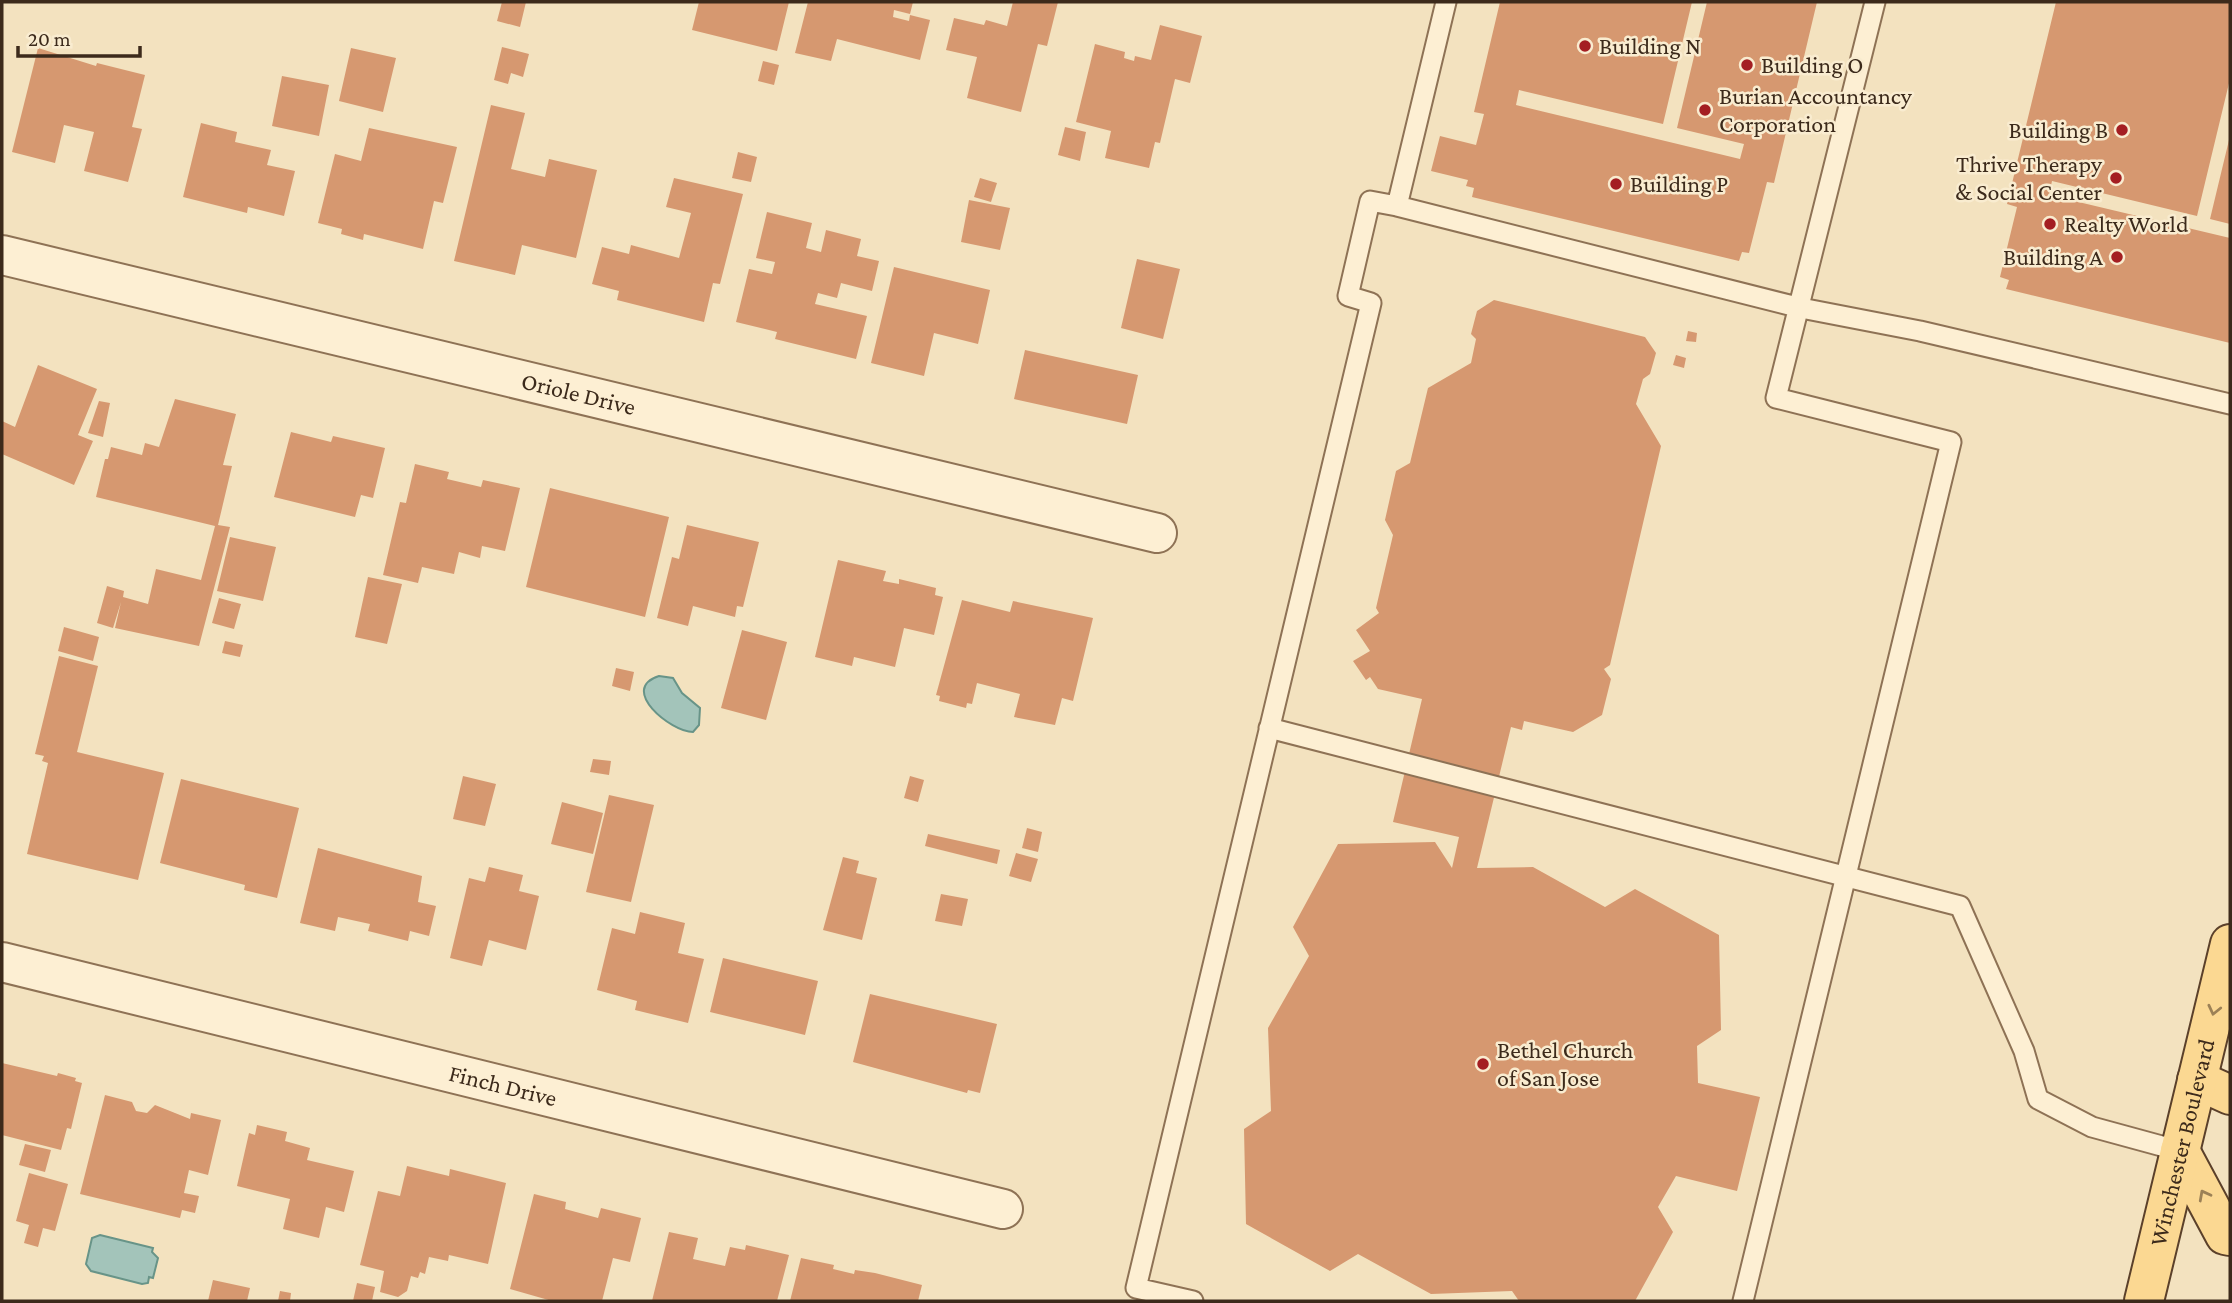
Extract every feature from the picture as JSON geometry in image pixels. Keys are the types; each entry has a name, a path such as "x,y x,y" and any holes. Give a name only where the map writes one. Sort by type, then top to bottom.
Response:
{"main road":[{"name":"Winchester Boulevard","path":"2144,1301 2180,1151 2214,1088 2230,944"},
{"path":"2180,1151 2225,1235 2230,1236"}],"street":[{"name":"Oriole Drive","path":"2,255 1157,533"},
{"name":"Finch Drive","path":"2,962 1003,1209"}],"lane":[{"path":"1397,206 1446,2"},
{"path":"1743,1301 1951,442 1776,398 1801,308 1875,2"},
{"path":"1193,1301 1136,1288 1371,303 1348,296 1370,201 1801,308 1920,331 2230,404"},
{"path":"1269,729 1960,906 2024,1051 2038,1100 2092,1127 2180,1151"}],"water":[{"path":"659,676 673,678 682,693 700,708 699,725 693,732 673,725 652,709 644,690 648,682"},
{"path":"100,1235 153,1248 152,1252 158,1258 153,1278 149,1277 148,1283 142,1284 91,1271 86,1264 92,1238"}],"building":[{"path":"502,2 526,2 520,27 497,21"},
{"path":"699,2 789,2 777,51 692,30"},
{"path":"808,2 913,2 910,14 894,10 893,17 909,21 910,15 930,20 920,60 837,39 831,61 795,53"},
{"path":"1013,2 1058,2 1047,46 1038,44 1021,112 967,98 977,57 946,50 954,18 984,25 986,20 1007,26"},
{"path":"1500,2 1692,2 1663,124 1519,90 1516,105 1740,159 1744,144 1677,128 1707,2 1817,2 1774,183 1767,182 1749,253 1742,252 1739,261 1472,197 1474,188 1466,186 1468,180 1431,171 1440,136 1476,145 1484,114 1474,112"},
{"name":"Building B","path":"2056,2 2230,2 2230,79 2197,216 2052,181 2049,195 2230,238 2230,343 2006,289 2009,280 2000,277 2017,207 2007,204"},
{"path":"1160,25 1202,36 1190,83 1175,79 1160,143 1155,142 1149,168 1105,158 1111,131 1076,122 1095,44 1125,52 1124,58 1134,61 1135,56 1151,60"},
{"path":"502,47 529,54 523,77 511,73 508,84 494,80"},
{"path":"38,48 96,66 97,63 145,75 132,127 142,129 128,182 84,171 94,132 64,125 55,163 12,152"},
{"path":"351,48 396,58 383,112 339,101"},
{"path":"763,61 779,65 774,85 758,81"},
{"path":"282,76 329,85 319,136 272,126"},
{"path":"491,105 525,113 511,169 545,177 549,159 597,170 576,258 522,245 515,275 454,261"},
{"path":"201,123 237,132 235,142 271,150 267,165 295,171 284,216 248,207 247,213 183,197"},
{"path":"1065,127 1086,132 1080,161 1058,155"},
{"path":"369,128 457,147 443,203 434,201 423,249 364,234 363,240 341,234 342,229 318,223 335,154 361,161"},
{"path":"2230,140 2230,224 2210,219"},
{"path":"738,152 757,157 751,182 732,178"},
{"path":"674,178 743,194 720,284 713,283 704,322 617,300 619,291 592,284 602,247 629,254 631,245 679,258 691,213 666,207"},
{"path":"980,178 997,183 991,202 974,197"},
{"path":"969,200 1010,208 1000,250 961,242"},
{"path":"767,212 812,223 806,248 821,252 826,230 861,239 857,256 879,261 872,291 841,283 837,298 818,293 815,304 867,316 856,359 775,339 777,332 736,322 749,269 772,274 775,262 756,258"},
{"path":"1137,259 1180,269 1163,339 1121,328"},
{"path":"894,267 990,290 978,344 934,333 924,376 871,363"},
{"name":"Bethel Church of San Jose","path":"1494,300 1645,337 1656,353 1650,374 1643,379 1636,404 1661,446 1610,665 1604,669 1611,679 1602,715 1573,732 1524,721 1522,730 1511,727 1477,868 1533,867 1605,907 1635,889 1719,935 1721,1030 1697,1046 1698,1083 1760,1097 1737,1191 1676,1176 1658,1207 1673,1232 1635,1301 1519,1301 1512,1291 1431,1294 1358,1254 1330,1271 1246,1224 1244,1129 1271,1111 1268,1028 1309,956 1293,927 1338,844 1435,842 1452,868 1459,837 1393,822 1422,699 1378,689 1370,677 1366,680 1353,661 1370,651 1356,630 1379,613 1376,608 1393,535 1385,520 1396,471 1410,463 1428,388 1471,363 1476,339 1471,334 1477,311"},
{"path":"1688,331 1697,333 1696,342 1686,341"},
{"path":"1025,350 1138,375 1127,424 1014,399"},
{"path":"1676,355 1686,358 1684,368 1673,365"},
{"path":"38,365 97,389 78,435 93,441 74,485 2,454 2,421 15,427"},
{"path":"175,399 236,414 223,465 232,466 218,525 230,527 199,646 115,628 121,602 113,628 97,623 107,586 124,591 123,597 148,604 156,569 201,580 215,526 96,497 105,459 108,459 111,447 142,455 145,443 159,447"},
{"path":"99,401 110,403 103,437 88,433"},
{"path":"291,432 331,442 333,436 385,448 373,498 361,495 355,517 274,497"},
{"path":"415,464 449,472 447,479 481,487 483,480 520,488 505,551 482,546 480,558 459,552 454,574 422,567 418,583 383,575 400,502 406,503"},
{"path":"550,488 669,517 645,617 526,587"},
{"path":"687,525 759,542 743,607 737,606 735,617 693,606 688,626 657,618 672,557 679,559"},
{"path":"230,537 276,547 263,601 217,591"},
{"path":"838,560 886,571 883,581 899,584 899,579 936,588 935,595 943,597 934,635 904,628 895,667 854,657 852,666 815,657"},
{"path":"368,577 402,584 387,644 355,637"},
{"path":"219,598 241,604 234,629 212,623"},
{"path":"962,600 1010,612 1013,601 1093,618 1073,701 1062,698 1055,725 1014,717 1020,694 977,683 972,704 967,703 966,708 939,701 940,696 936,695"},
{"path":"64,627 99,637 93,661 58,651"},
{"path":"742,630 787,642 766,720 721,708"},
{"path":"225,641 243,645 240,657 222,653"},
{"path":"59,656 98,666 77,752 164,773 138,880 27,854 48,763 42,761 44,756 35,754"},
{"path":"616,668 634,672 630,691 612,686"},
{"path":"593,759 611,761 609,775 590,772"},
{"path":"463,776 496,784 485,826 453,819"},
{"path":"910,776 924,780 918,802 904,798"},
{"path":"181,779 299,808 277,898 244,890 245,885 160,863"},
{"path":"609,795 654,805 631,902 586,892"},
{"path":"562,802 603,813 593,854 551,844"},
{"path":"1027,828 1042,832 1038,852 1022,848"},
{"path":"928,834 1000,850 997,864 925,846"},
{"path":"318,848 422,876 418,902 436,906 429,936 410,931 408,941 368,931 370,924 338,917 335,931 300,923"},
{"path":"1016,853 1038,859 1031,882 1009,876"},
{"path":"843,857 859,861 856,873 877,878 862,940 823,930"},
{"path":"489,867 523,875 519,891 539,896 526,950 489,940 482,966 450,958 469,878 485,882"},
{"path":"941,894 968,899 962,926 935,921"},
{"path":"640,912 685,923 678,953 704,959 688,1023 635,1010 637,1001 597,990 612,928 635,934"},
{"path":"723,958 818,981 805,1035 710,1012"},
{"path":"870,994 997,1024 980,1093 968,1090 967,1093 853,1062"},
{"path":"2,1063 57,1076 58,1073 76,1078 75,1081 82,1083 71,1129 67,1128 61,1150 2,1135"},
{"path":"105,1095 132,1102 136,1111 147,1113 155,1105 190,1119 191,1113 221,1120 208,1175 189,1170 184,1193 199,1196 195,1213 182,1210 180,1218 80,1194"},
{"path":"257,1125 287,1132 285,1141 310,1148 307,1160 354,1171 344,1212 326,1207 319,1238 283,1229 290,1199 237,1186 249,1133 255,1135"},
{"path":"25,1144 51,1150 45,1172 19,1165"},
{"path":"407,1166 449,1176 450,1169 506,1183 488,1264 449,1255 448,1261 429,1257 425,1274 420,1272 418,1278 411,1276 407,1291 398,1297 380,1292 384,1271 360,1265 378,1191 400,1196"},
{"path":"29,1173 68,1184 55,1231 43,1228 38,1247 24,1243 29,1225 16,1221"},
{"path":"534,1194 566,1202 565,1209 598,1218 601,1208 641,1218 630,1262 613,1258 602,1301 552,1301 510,1289"},
{"path":"669,1232 698,1238 693,1259 725,1266 730,1247 745,1250 746,1245 789,1255 777,1301 652,1301"},
{"path":"801,1258 834,1265 833,1269 854,1274 855,1270 875,1273 922,1285 918,1301 790,1301"},
{"path":"213,1280 250,1288 247,1301 208,1301"},
{"path":"357,1283 375,1287 372,1301 353,1301"},
{"path":"280,1291 291,1293 290,1301 278,1301"}],"place":[{"name":"Building N","path":"1585,46"},
{"name":"Building O","path":"1747,65"},
{"name":"Burian Accountancy Corporation","path":"1705,110"},
{"name":"Building B","path":"2122,130"},
{"name":"Thrive Therapy & Social Center","path":"2116,178"},
{"name":"Building P","path":"1616,184"},
{"name":"Realty World","path":"2050,224"},
{"name":"Building A","path":"2117,257"},
{"name":"Bethel Church of San Jose","path":"1483,1064"}]}
